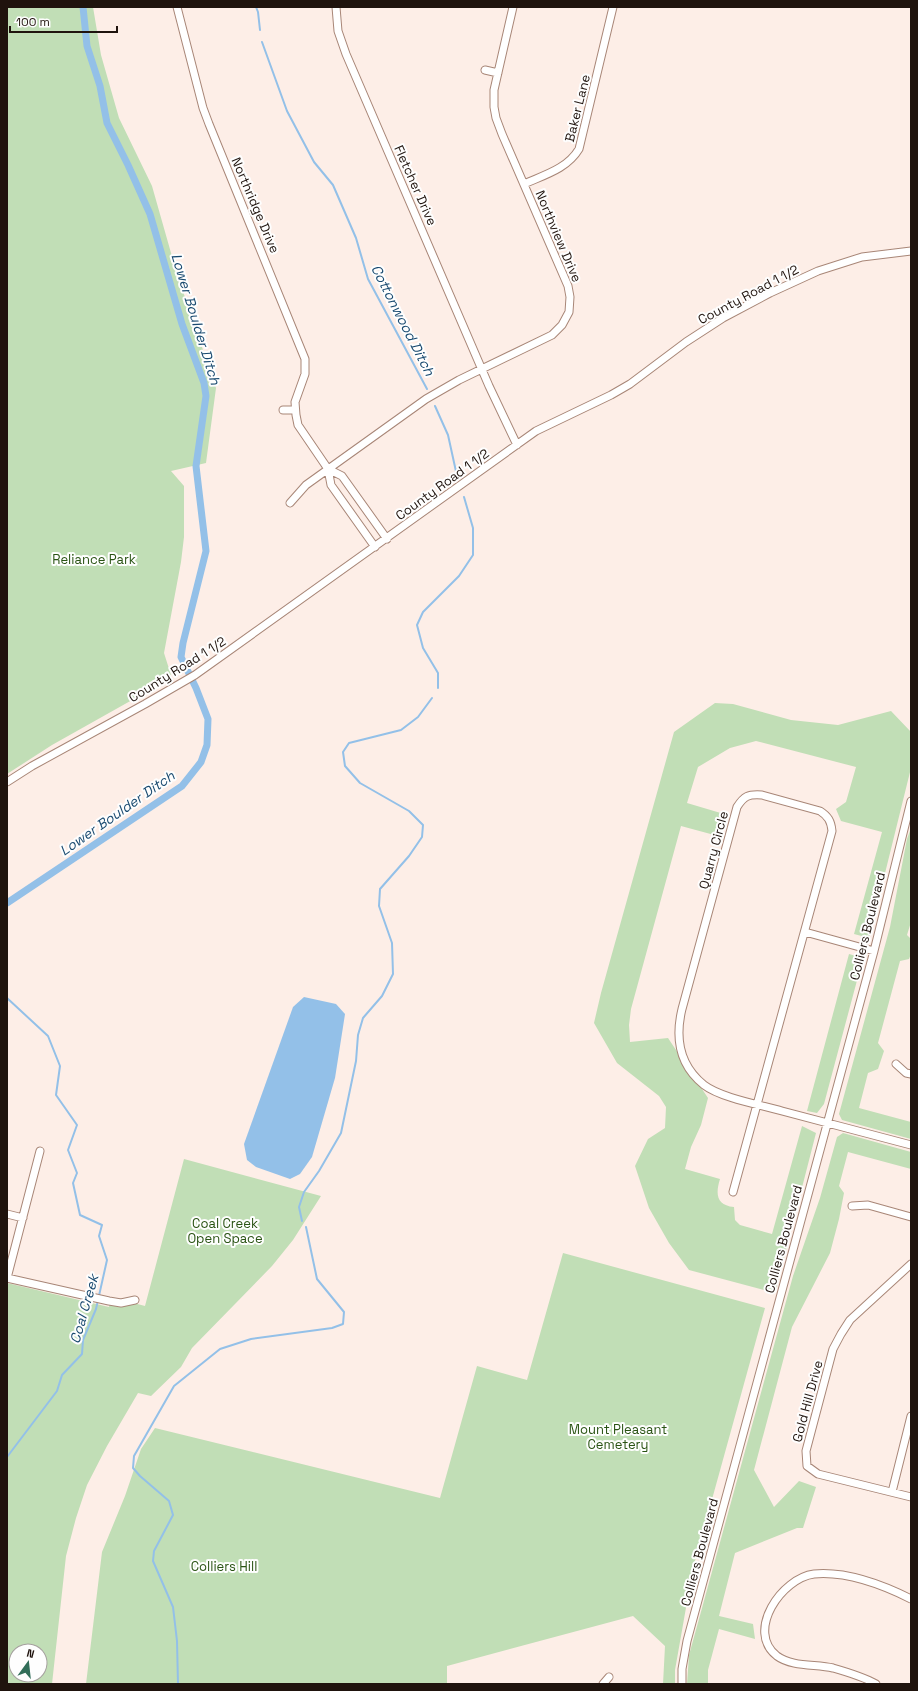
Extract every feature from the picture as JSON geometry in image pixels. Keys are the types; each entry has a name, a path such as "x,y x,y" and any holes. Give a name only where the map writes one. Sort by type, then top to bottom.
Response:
{"street":[{"name":"Northridge Drive","path":"176,7 207,119 305,359 305,374 296,397 295,410 300,428 328,469 331,484 375,547"},
{"name":"Fletcher Drive","path":"336,7 338,31 346,54 517,445"},
{"name":"Northview Drive","path":"290,503 306,485 426,399 483,369 552,336 562,326 569,312 570,297 568,286 496,118 493,99 513,7"},
{"name":"Baker Lane","path":"524,184 564,167 575,156 579,149 613,7"},
{"path":"485,70 498,73"},
{"name":"County Road 1 1/2","path":"7,782 32,766 195,675 517,445 546,426 624,388 685,343 723,318 787,284 818,271 853,259 911,251"},
{"path":"283,410 295,410"},
{"name":"Northridge Drive","path":"328,469 342,476 387,539"},
{"name":"Quarry Circle","path":"757,1104 832,831 831,823 827,815 820,811 762,795 752,794 743,798 737,807 682,1009 678,1032 679,1044 688,1067 705,1086 725,1095 757,1104 827,1123 911,1145"},
{"name":"Colliers Boulevard","path":"682,1684 682,1669 687,1641 874,951 911,801"},
{"path":"805,932 874,951"},
{"path":"896,1064 906,1073 911,1074"},
{"path":"733,1192 757,1104"},
{"path":"40,1151 7,1278 109,1301 121,1303 135,1300"},
{"path":"852,1206 868,1205 911,1217"},
{"path":"7,1214 23,1218"},
{"name":"Gold Hill Drive","path":"911,1264 850,1320 841,1334 833,1349 806,1451 807,1466 818,1474 911,1497"},
{"path":"892,1492 911,1416"},
{"path":"876,1684 833,1668 787,1662 777,1655 768,1645 765,1630 770,1611 777,1597 784,1589 793,1582 812,1574 836,1574 857,1579 911,1598"},
{"path":"604,1684 608,1677"}],"green space":[{"name":"Reliance Park","path":"7,7 93,7 101,55 119,118 152,186 177,274 216,388 206,463 171,471 184,486 184,537 181,562 164,653 171,675 157,686 52,745 7,774"},
{"path":"715,703 733,704 791,720 838,725 891,711 911,732 911,768 869,938 854,934 882,832 841,821 836,809 846,802 856,767 756,741 730,748 698,767 687,803 724,814 718,836 681,826 631,1009 629,1025 630,1042 668,1038 708,1098 701,1125 691,1147 685,1169 720,1179 718,1185 719,1198 724,1204 734,1207 735,1220 740,1225 772,1234 802,1126 816,1133 775,1293 689,1270 669,1243 649,1208 635,1166 648,1139 665,1128 666,1107 659,1096 617,1063 594,1023 601,993 674,732"},
{"path":"911,828 911,922 907,935 911,939 911,954 909,959 900,961 878,1043 884,1051 878,1069 868,1073 859,1108 911,1122 911,1139 842,1120 839,1114 890,927 907,839"},
{"path":"849,954 863,958 824,1104 817,1113 807,1111"},
{"path":"843,1133 911,1152 911,1169 848,1152 839,1186 844,1193 830,1253 792,1327 754,1470 774,1507 799,1481 816,1487 803,1528 797,1528 735,1553 719,1616 753,1624 755,1639 719,1629 708,1670 708,1684 687,1684 689,1655 793,1276 820,1198 837,1137"},
{"name":"Coal Creek Open Space","path":"184,1159 321,1196 293,1240 272,1266 192,1348 181,1367 151,1396 138,1393 107,1446 87,1485 76,1518 66,1556 52,1684 7,1684 7,1283 109,1307 111,1297 145,1306"},
{"name":"Colliers Hill","path":"563,1253 765,1308 693,1568 675,1670 675,1684 663,1684 665,1646 633,1616 447,1666 447,1684 86,1684 102,1552 125,1496 141,1449 155,1428 440,1498 477,1366 527,1380"}],"water":[{"path":"304,997 336,1004 345,1014 335,1078 312,1157 300,1174 290,1179 256,1167 247,1160 244,1144 293,1007"}],"waterway":[{"name":"Lower Boulder Ditch","path":"7,903 182,786 201,762 207,745 208,719 196,688 181,657 183,643 206,551 196,466 206,396 204,383 182,324 150,214 107,123 100,86 87,46 83,7"},
{"name":"Cottonwood Ditch","path":"256,7 260,30"},
{"name":"Cottonwood Ditch","path":"262,42 287,111 314,162 333,185 356,238 368,279 427,389"},
{"name":"Cottonwood Ditch","path":"435,406 448,435 457,476"},
{"name":"Cottonwood Ditch","path":"438,688 438,673 423,648 417,625 423,612 459,576 473,555 473,528 464,497"},
{"name":"Cottonwood Ditch","path":"302,1221 299,1207 304,1192 319,1171 341,1133 356,1061 358,1035 363,1018 382,996 393,974 392,943 379,906 380,889 409,856 422,837 423,825 409,811 360,783 345,766 343,752 349,743 401,730 418,717 432,698"},
{"name":"Coal Creek","path":"7,998 48,1036 60,1066 56,1095 77,1125 68,1150 77,1173 73,1183 80,1215 102,1225 99,1236 107,1260 96,1309 83,1340 82,1354 62,1375 57,1391 7,1457"},
{"name":"Cottonwood Ditch","path":"178,1684 177,1641 173,1607 153,1561 154,1551 173,1515 169,1501 133,1468 134,1456 174,1386 220,1349 251,1339 332,1328 343,1324 344,1312 317,1279 306,1227"}],"park label":[{"name":"Mount Pleasant Cemetery","path":"618,1436"}]}
